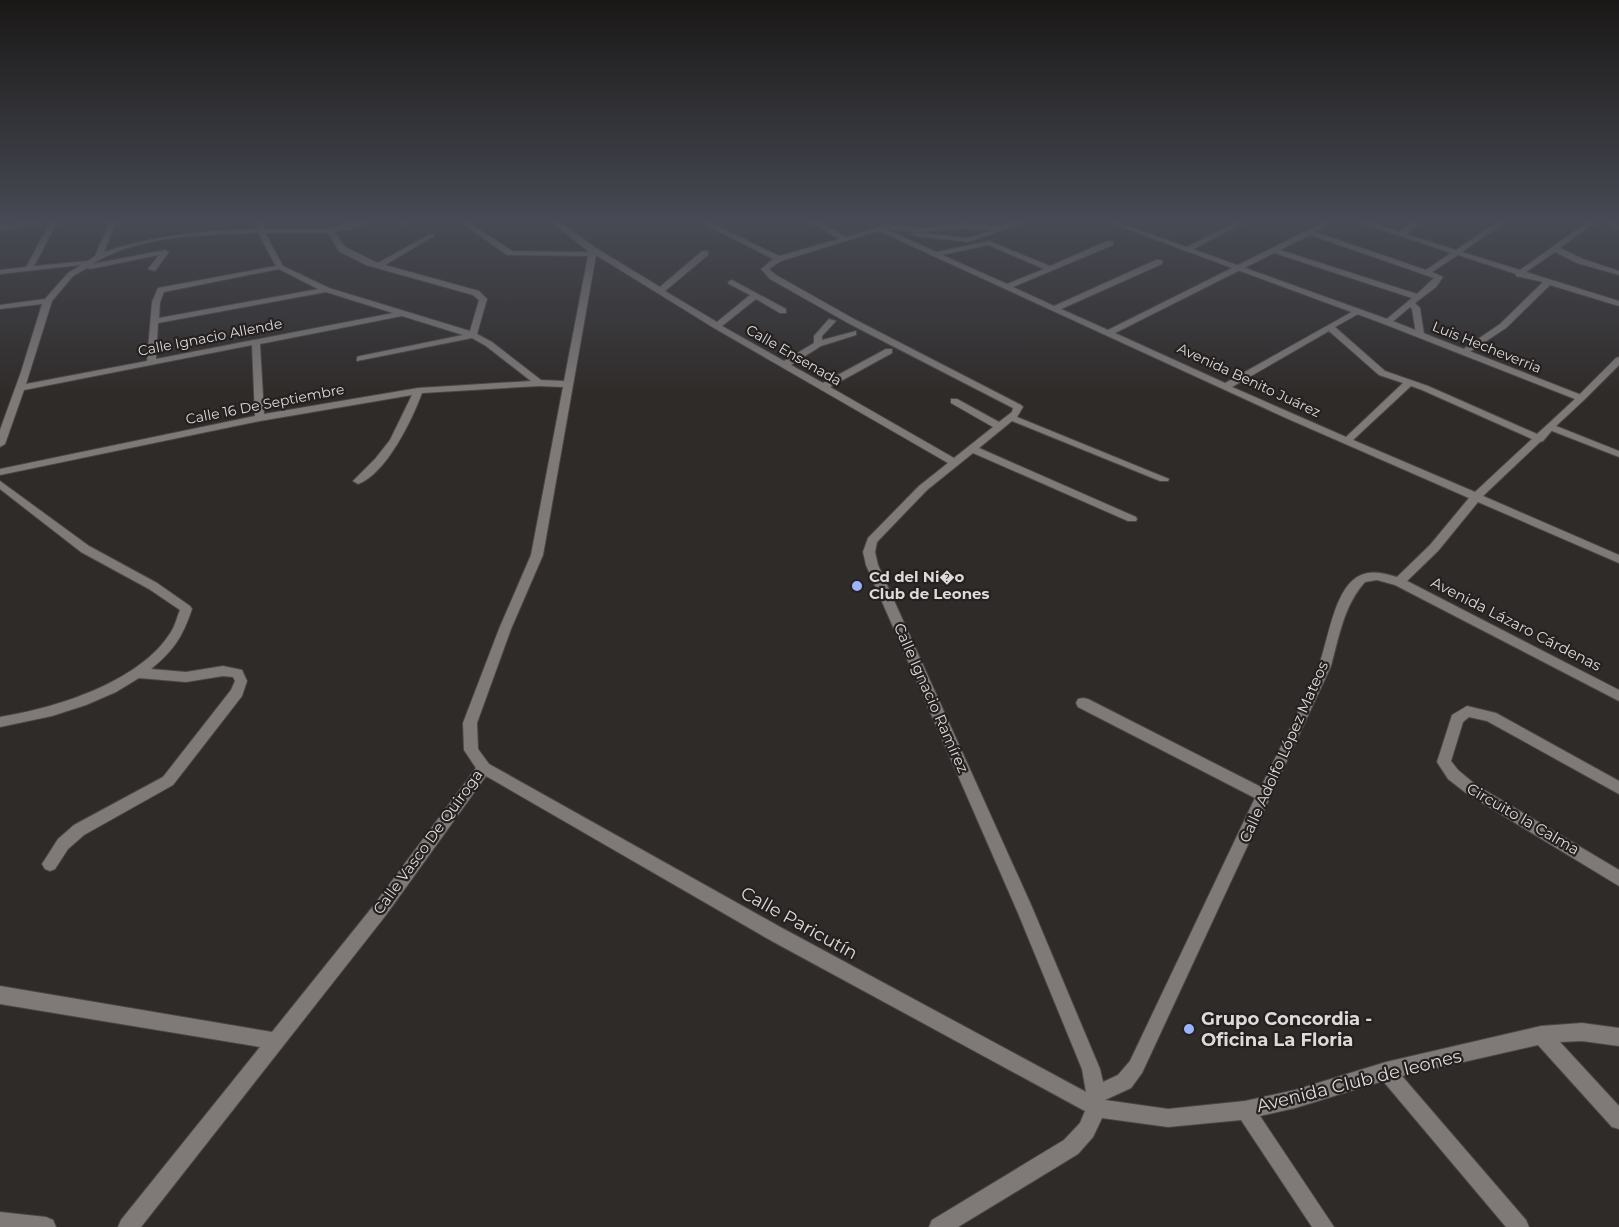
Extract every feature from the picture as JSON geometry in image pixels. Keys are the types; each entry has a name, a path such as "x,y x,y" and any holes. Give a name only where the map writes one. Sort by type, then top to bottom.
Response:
{"street":[{"path":"0,444 46,302 66,280"},
{"path":"151,362 158,293 168,288 209,280"},
{"path":"307,280 326,290 473,335 489,344 539,383"},
{"path":"427,280 481,296 482,307 473,335"},
{"name":"Calle Vasco De Quiroga","path":"128,1227 380,910 484,768 471,750 470,723 505,629 537,555 587,280"},
{"name":"Calle Ensenada","path":"641,280 953,462"},
{"path":"660,291 673,280"},
{"path":"779,280 850,321 1010,401 1018,410 1010,417 1164,478"},
{"name":"Avenida Benito Juárez","path":"991,280 1347,441 1619,559"},
{"path":"1006,287 1023,280"},
{"path":"1056,308 1119,280"},
{"path":"1109,333 1215,280"},
{"name":"Luis Hecheverria","path":"1270,280 1387,321 1581,398"},
{"path":"1358,280 1414,300"},
{"path":"1387,321 1434,285 1436,280"},
{"path":"1542,280 1619,304"},
{"path":"732,282 783,311"},
{"path":"1465,352 1503,326 1548,282"},
{"path":"154,321 326,290"},
{"path":"717,326 754,296"},
{"path":"1414,300 1420,334"},
{"path":"0,307 46,302"},
{"path":"1227,386 1357,311"},
{"name":"Calle Ignacio Allende","path":"20,388 405,314"},
{"path":"818,344 818,336 832,321"},
{"path":"1331,328 1382,373 1408,384 1425,388 1540,439"},
{"path":"784,365 818,344 854,333"},
{"path":"360,359 473,335"},
{"path":"256,342 260,418"},
{"path":"823,387 889,351"},
{"path":"1399,582 1434,548 1476,497 1617,365"},
{"name":"Calle 16 De Septiembre","path":"0,472 260,418 418,391 539,383 567,384"},
{"path":"1347,441 1408,384"},
{"path":"358,481 387,454 400,434 418,391"},
{"path":"954,401 998,426"},
{"name":"Calle Ignacio Ramírez","path":"1010,417 923,488 872,541 869,552 872,565 1031,923 1091,1068 1097,1101"},
{"path":"1550,427 1619,454"},
{"path":"970,448 1132,519"},
{"path":"0,484 85,549 153,586 186,609 184,623 172,639 155,658 135,673 72,706 27,719 0,722"},
{"name":"Calle Adolfo López Mateos","path":"1097,1101 1130,1080 1325,666 1340,616 1355,584 1370,576 1399,582"},
{"name":"Avenida Lázaro Cárdenas","path":"1399,582 1619,696"},
{"path":"50,864 63,844 79,830 168,781 237,692 241,681 237,673 223,671 186,677 135,673"},
{"path":"1083,703 1264,796"},
{"name":"Circuito la Calma","path":"1619,788 1491,717 1467,711 1457,719 1444,762 1459,782 1585,856 1619,879"},
{"name":"Calle Paricutín","path":"484,768 776,934 1097,1101"},
{"path":"0,994 274,1041"},
{"name":"Avenida Club de leones","path":"1097,1101 1168,1118 1245,1110 1295,1099 1386,1071 1541,1035 1582,1032 1619,1037"},
{"path":"1541,1035 1619,1120"},
{"path":"1386,1071 1519,1227"},
{"path":"939,1227 1071,1148 1091,1125 1097,1101"},
{"path":"1245,1110 1324,1227"},
{"path":"0,1222 46,1227"}],"place":[{"name":"Cd del Ni�o Club de Leones","path":"857,586"},
{"name":"Grupo Concordia - Oficina La Floria","path":"1189,1029"}]}
